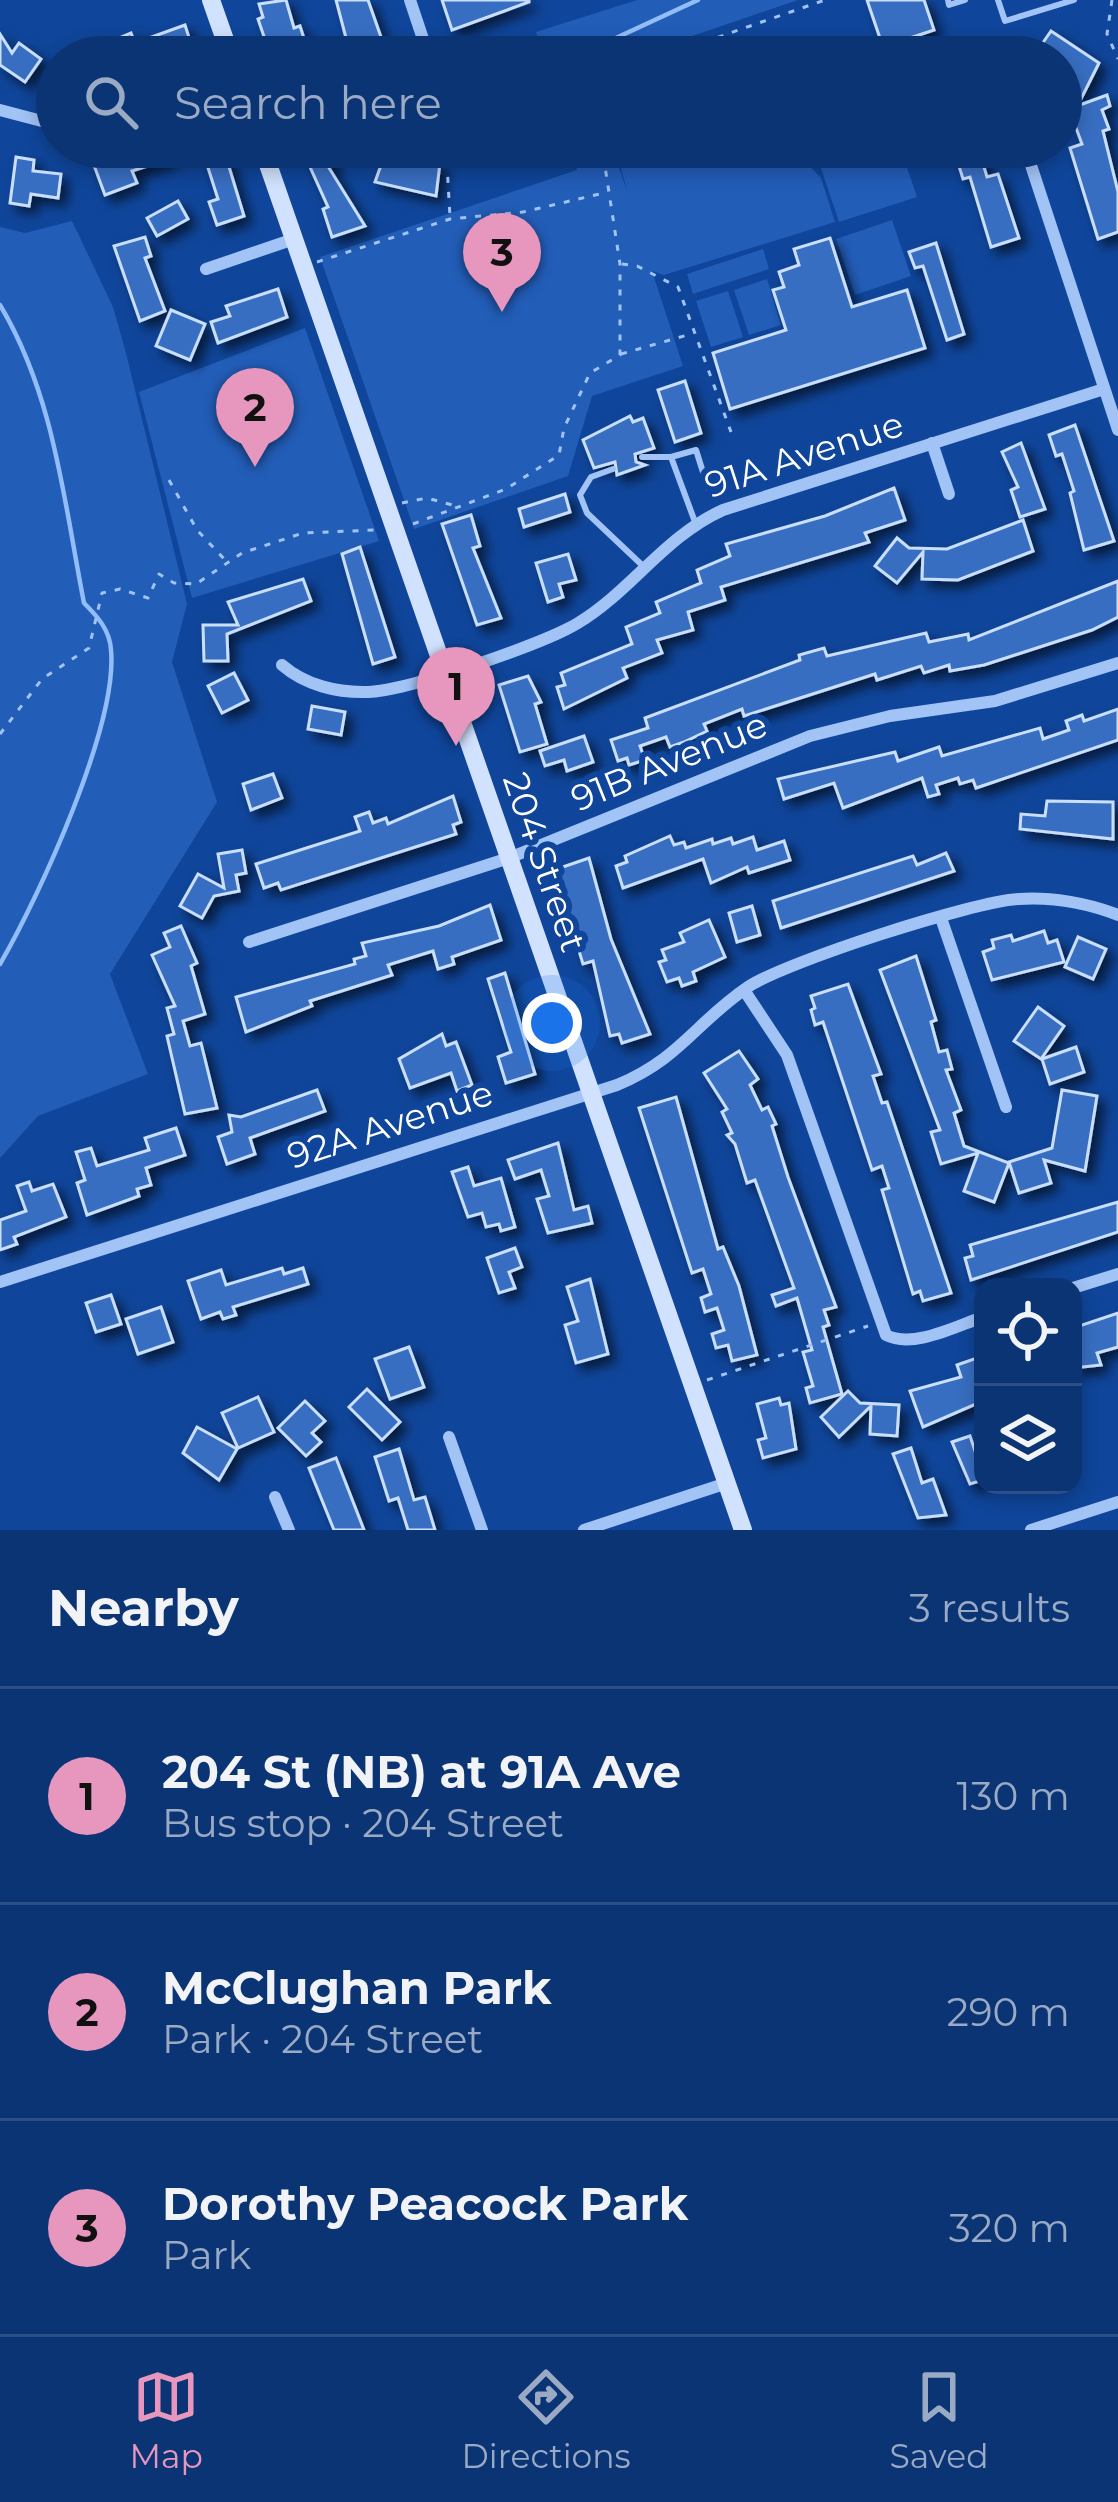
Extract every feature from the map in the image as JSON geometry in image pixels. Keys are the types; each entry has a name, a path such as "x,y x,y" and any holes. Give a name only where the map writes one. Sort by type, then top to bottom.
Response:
{"street":[{"path":"211,0 224,36"},
{"path":"410,0 422,36"},
{"path":"0,110 36,119"},
{"name":"204 Street","path":"269,168 743,1530"},
{"path":"1032,168 1118,430"},
{"path":"206,269 294,239"},
{"name":"91A Avenue","path":"282,665 318,686 364,692 444,671 581,621 695,523 1104,389"},
{"path":"932,443 949,494"},
{"name":"91B Avenue","path":"249,942 509,857 810,736 890,716 1013,697 1118,663"},
{"name":"92A Avenue","path":"0,1282 590,1091 666,1061 744,990 790,966 940,918 1021,898 1085,905 1118,915"},
{"path":"940,918 1006,1107"},
{"path":"744,990 787,1055 880,1322 891,1338 916,1338 974,1320"},
{"path":"1082,1285 1118,1274"},
{"path":"449,1437 482,1530"},
{"path":"584,1530 727,1483"},
{"path":"275,1497 289,1530"},
{"path":"1030,1530 1118,1502"}],"lane":[{"path":"948,0 949,5 965,0"},
{"path":"998,0 1005,21 1073,0"},
{"path":"643,458 696,450 708,488"},
{"path":"671,457 695,523"},
{"path":"613,470 591,477 580,495 587,513 643,566"}],"path":[{"path":"721,36 825,0"},
{"path":"1112,0 1107,34 1118,58"},
{"path":"447,168 450,219"},
{"path":"604,168 620,264 620,355"},
{"path":"311,264 450,219 524,212 606,193"},
{"path":"620,264 638,266 678,287 691,334 703,352 731,432"},
{"path":"404,524 506,489 559,454 590,374 620,355 691,334"},
{"path":"169,480 197,530 226,561"},
{"path":"400,503 427,498 457,507"},
{"path":"0,734 42,679 89,648 102,593 111,590 148,598 159,574 174,583 196,584 226,561 303,533 385,531"},
{"path":"707,1381 880,1322"}],"shaded area":[{"path":"637,0 798,0 693,36 537,36 536,32"},
{"path":"619,168 628,194 621,168 812,168 821,178 835,222 664,275 652,271 683,366 592,396 568,476 414,529 320,257 577,170"},
{"path":"821,168 907,168 917,197 839,222"},
{"path":"892,220 911,276 855,295 836,239"},
{"path":"72,221 113,307 125,349 187,604 172,662 217,802 110,974 148,1074 38,1116 0,1158 0,227 25,233"},
{"path":"763,249 769,269 693,294 687,274"},
{"path":"767,279 781,325 749,335 734,290"},
{"path":"728,291 743,337 711,347 696,301"},
{"path":"305,328 379,541 192,598 139,392"}],"building":[{"path":"286,0 294,28 300,26 303,36 264,36 259,4"},
{"path":"336,0 368,0 381,36 345,36"},
{"path":"442,0 529,0 529,2 452,30"},
{"path":"867,0 924,0 934,30 916,36 879,36"},
{"path":"185,25 188,36 154,36"},
{"path":"0,34 12,53 19,43 36,55 36,66 25,82 0,65"},
{"path":"1082,52 1099,63 1082,97"},
{"path":"1107,95 1110,106 1102,110 1109,129 1103,131 1118,192 1118,232 1098,239 1076,168 1082,168 1082,104"},
{"path":"16,157 34,160 33,171 61,174 58,198 31,194 29,206 10,203"},
{"path":"95,168 141,168 132,171 137,183 105,195"},
{"path":"208,168 229,168 244,216 217,225 209,202 218,199"},
{"path":"310,168 329,168 365,226 332,237 323,209 328,207"},
{"path":"380,168 439,168 436,196 375,182"},
{"path":"960,168 984,168 987,177 998,174 1019,238 991,247 970,177 963,179"},
{"path":"178,201 188,219 157,236 147,218"},
{"path":"145,237 151,256 145,258 165,311 140,321 114,246"},
{"path":"830,238 852,307 907,290 925,348 730,409 713,353 786,330 773,290 784,287 779,272 799,265 794,249"},
{"path":"936,243 964,334 947,340 923,266 915,268 909,252"},
{"path":"278,289 287,317 218,343 211,322 230,316 226,306"},
{"path":"171,310 205,324 190,360 156,346"},
{"path":"685,381 701,433 675,442 658,390"},
{"path":"630,416 633,422 643,418 654,448 635,454 636,462 645,465 617,475 615,462 594,468 583,440"},
{"path":"1075,425 1114,541 1084,550 1070,493 1074,491 1062,454 1056,456 1049,435"},
{"path":"1021,443 1045,509 1020,517 1011,490 1018,487 1002,452"},
{"path":"894,488 905,520 865,533 869,542 721,587 725,600 688,612 693,630 657,640 662,653 623,668 627,678 564,709 557,687 565,685 561,673 632,644 626,627 660,613 656,602 701,583 697,570 730,556 726,544 825,516"},
{"path":"565,494 570,512 524,527 519,509"},
{"path":"471,515 480,546 473,548 501,618 477,625 442,524"},
{"path":"1023,520 1033,551 958,580 922,579 923,552 897,583 875,566 897,538 909,548 947,549"},
{"path":"360,547 395,657 373,664 342,554"},
{"path":"568,554 576,580 559,584 563,597 548,602 536,563"},
{"path":"303,579 311,601 227,634 228,661 204,661 203,625 238,625 228,602"},
{"path":"1118,581 1118,617 1092,630 984,665 950,671 949,665 924,673 921,666 877,680 875,674 744,716 742,709 704,724 707,731 684,742 670,747 666,737 640,746 645,760 629,765 627,758 618,761 611,740 648,728 645,718 800,660 799,655 824,648 827,656 926,633 929,642 968,634 969,640"},
{"path":"234,673 248,700 222,713 208,686"},
{"path":"528,676 541,702 535,704 547,744 520,752 499,685"},
{"path":"312,706 345,712 341,735 308,729"},
{"path":"1118,709 1118,740 976,788 973,780 960,784 958,778 936,785 939,794 928,797 922,778 843,808 834,783 784,799 778,779 895,752 898,761 939,747 942,756 1040,728 1043,739 1069,730 1066,721 1082,715 1084,721"},
{"path":"584,736 593,762 567,771 564,760 545,766 540,751"},
{"path":"273,774 282,798 251,810 243,784"},
{"path":"453,796 461,822 453,825 456,834 281,890 278,883 264,888 256,864 360,831 355,817 369,812 373,823 386,818 388,824"},
{"path":"1047,801 1113,802 1113,839 1020,829 1021,814 1045,816"},
{"path":"670,836 674,845 684,842 686,848 712,839 713,844 731,838 733,844 753,837 757,850 784,841 790,860 749,873 747,867 711,883 703,859 623,888 616,866 627,862 625,856"},
{"path":"242,850 246,873 236,875 239,891 214,896 202,918 180,906 198,874 224,888 218,854"},
{"path":"946,853 954,871 781,928 773,901 913,856 917,865"},
{"path":"589,858 611,939 650,1034 622,1043 619,1034 610,1036 593,961 583,964 554,870"},
{"path":"490,905 501,940 452,957 454,964 438,969 433,951 388,965 392,975 310,1001 312,1006 246,1032 236,997 355,964 354,959 366,956 362,943 439,926"},
{"path":"752,906 760,935 737,942 729,913"},
{"path":"709,920 725,957 693,972 696,981 682,986 679,978 667,982 659,962 666,960 662,950 684,942 680,933"},
{"path":"181,926 197,963 191,966 205,1014 183,1021 190,1046 201,1043 217,1108 185,1114 167,1036 174,1034 167,1008 175,1006 152,955 170,947 164,933"},
{"path":"1044,931 1048,943 1057,940 1064,962 992,980 983,952 994,948 992,940 1011,935 1013,941"},
{"path":"1078,937 1106,949 1093,979 1065,967"},
{"path":"916,956 936,1020 931,1022 939,1052 947,1050 952,1069 946,1070 961,1110 954,1113 964,1146 1009,1163 994,1202 964,1191 978,1153 941,1164 931,1132 940,1130 880,970"},
{"path":"505,973 535,1074 506,1083 498,1057 511,1052 488,979"},
{"path":"848,984 881,1074 873,1076 882,1103 887,1102 951,1293 923,1301 920,1291 913,1294 882,1190 889,1188 882,1166 872,1170 823,1022 815,1025 811,1010 815,1008 811,996"},
{"path":"1038,1007 1064,1026 1041,1059 1014,1041"},
{"path":"442,1034 446,1046 456,1042 472,1085 457,1091 451,1073 410,1088 399,1059"},
{"path":"1076,1047 1084,1072 1050,1084 1042,1059"},
{"path":"739,1051 758,1079 750,1085 762,1110 768,1107 776,1124 772,1126 788,1177 836,1307 824,1310 829,1325 823,1327 842,1394 810,1403 806,1388 813,1386 803,1352 812,1350 797,1298 776,1306 772,1295 794,1288 755,1180 747,1183 735,1144 727,1135 732,1133 722,1112 727,1109 704,1073"},
{"path":"317,1090 325,1111 250,1138 255,1154 227,1164 218,1137 232,1132 229,1115 241,1117"},
{"path":"1062,1090 1097,1096 1085,1171 1044,1160 1051,1183 1019,1193 1009,1162 1052,1148"},
{"path":"676,1097 718,1249 723,1247 739,1286 757,1355 732,1361 728,1345 716,1348 712,1334 724,1330 717,1308 705,1312 701,1298 711,1294 703,1269 692,1273 639,1108"},
{"path":"176,1128 185,1155 146,1168 151,1185 137,1189 139,1196 87,1215 77,1183 85,1180 76,1152 91,1148 97,1166 149,1150 145,1138"},
{"path":"558,1143 574,1210 588,1206 592,1223 548,1233 537,1199 549,1196 541,1170 515,1179 508,1160"},
{"path":"468,1167 474,1186 501,1178 515,1227 501,1231 499,1224 486,1227 482,1213 468,1217 452,1172"},
{"path":"29,1182 32,1191 53,1184 66,1217 14,1237 17,1244 0,1250 0,1220 26,1211 17,1186"},
{"path":"1118,1202 1118,1232 971,1280 965,1258 973,1256 970,1245"},
{"path":"515,1248 522,1267 509,1272 515,1288 499,1293 487,1258"},
{"path":"282,1268 284,1274 303,1268 308,1284 233,1307 236,1315 223,1319 220,1312 201,1319 188,1281 221,1270 226,1285"},
{"path":"590,1279 608,1354 576,1363 565,1325 578,1321 567,1287"},
{"path":"111,1295 121,1324 96,1332 86,1303"},
{"path":"161,1307 173,1342 138,1354 126,1319"},
{"path":"1118,1313 1118,1347 1097,1353 1101,1365 1082,1367 1082,1325"},
{"path":"409,1347 424,1387 390,1399 375,1359"},
{"path":"974,1359 974,1405 923,1427 910,1391 961,1377 957,1365"},
{"path":"367,1389 400,1422 382,1440 349,1407"},
{"path":"848,1391 860,1403 899,1405 897,1436 870,1434 871,1406 839,1437 821,1417"},
{"path":"258,1397 274,1432 238,1448 222,1413"},
{"path":"779,1398 781,1405 789,1403 796,1449 763,1458 758,1440 766,1438 757,1404"},
{"path":"305,1401 325,1421 312,1433 321,1442 306,1456 278,1428"},
{"path":"197,1427 237,1449 219,1480 183,1453"},
{"path":"970,1436 974,1483 970,1484 952,1442"},
{"path":"911,1448 922,1483 933,1479 946,1515 918,1518 893,1454"},
{"path":"399,1449 414,1500 425,1497 435,1530 408,1530 398,1498 389,1501 375,1457"},
{"path":"336,1458 364,1530 334,1530 309,1468"}],"waterway":[{"path":"620,36 698,0"},
{"path":"0,305 45,412 84,603 105,630 111,650 110,682 89,765 54,855 0,964"}],"place":[{"name":"Dorothy Peacock Park","path":"502,312"},
{"name":"McClughan Park","path":"255,467"},
{"name":"204 St (NB) at 91A Ave","path":"456,746"}]}
